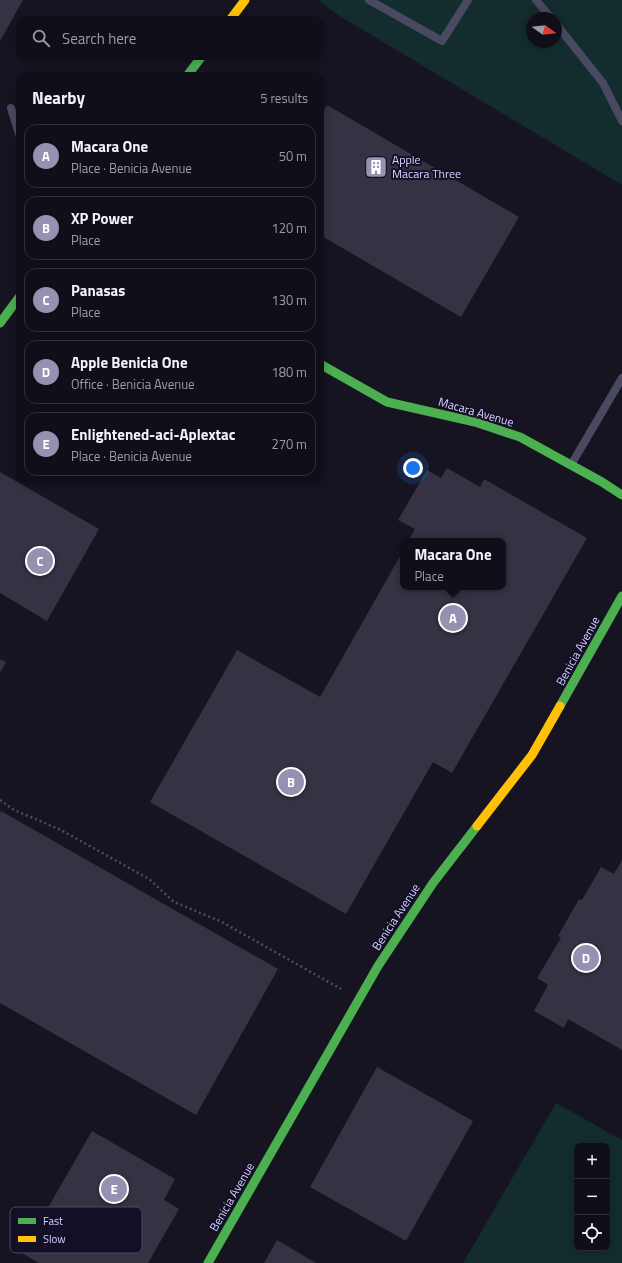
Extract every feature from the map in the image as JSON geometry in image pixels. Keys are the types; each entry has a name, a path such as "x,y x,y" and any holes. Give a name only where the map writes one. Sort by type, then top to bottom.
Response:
{"street":[{"path":"233,16 245,0"},
{"path":"190,72 199,60"},
{"path":"0,323 16,301"},
{"name":"Macara Avenue","path":"324,366 387,402 475,422 520,437 602,482 622,495"},
{"name":"Benicia Avenue","path":"208,1263 378,966 432,883 532,755 622,596"}],"lane":[{"path":"369,0 442,41 468,0"},
{"path":"536,0 546,12"},
{"path":"562,32 602,83 622,121"},
{"path":"10,108 16,125"},
{"path":"571,465 622,378"}],"path":[{"path":"0,800 14,810 61,830 149,879 174,902 220,921 343,991"}],"green space":[{"path":"318,0 622,0 622,185 338,15"},
{"path":"556,1103 622,1140 622,1263 463,1263"}],"building":[{"path":"0,0 23,0 0,41"},
{"name":"Apple Macara Three","path":"327,105 519,217 461,317 324,237 324,110"},
{"path":"447,468 480,487 484,479 587,538 452,773 433,762 346,914 150,802 237,650 320,697 400,556 400,590 506,590 506,538 410,538 415,529 398,520 427,470 441,478"},
{"path":"0,472 16,481 16,484 21,484 99,529 47,621 0,593"},
{"path":"0,659 6,662 0,673"},
{"path":"1,811 278,969 196,1115 0,1003"},
{"path":"622,860 622,1050 568,1019 564,1028 534,1011 548,985 537,978 561,938 558,936 579,899 582,900 601,867 614,874"},
{"path":"377,1067 473,1121 406,1241 310,1187"},
{"path":"92,1131 175,1179 164,1200 179,1209 148,1263 39,1263 22,1253 142,1253 142,1207 48,1207"},
{"path":"277,1240 316,1263 264,1263"}],"traffic: fast":[{"path":"190,72 199,60"},
{"path":"0,323 16,301"},
{"path":"324,366 387,402 475,422 520,437 602,482 622,495"},
{"path":"560,706 622,596"},
{"path":"208,1263 378,966 433,883 477,826"}],"traffic: slow":[{"path":"233,16 245,0"},
{"path":"477,826 532,755 560,706"}],"place":[{"name":"Apple Macara Three","path":"376,167"},
{"name":"Panasas","path":"40,561"},
{"name":"Macara One","path":"453,618"},
{"name":"XP Power","path":"291,782"},
{"name":"Apple Benicia One","path":"586,958"},
{"name":"Enlightened-aci-Aplextac","path":"114,1189"}]}
